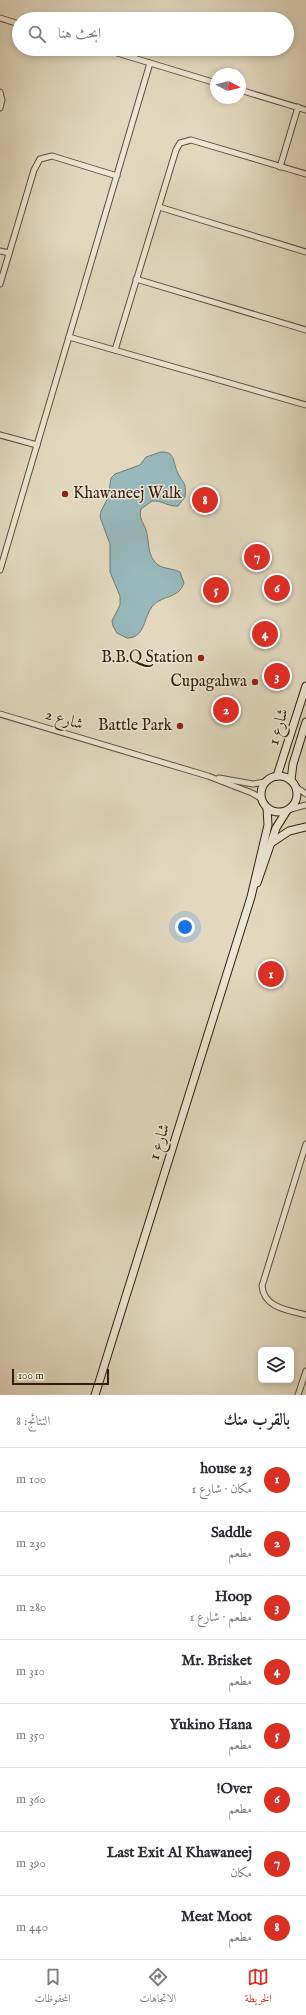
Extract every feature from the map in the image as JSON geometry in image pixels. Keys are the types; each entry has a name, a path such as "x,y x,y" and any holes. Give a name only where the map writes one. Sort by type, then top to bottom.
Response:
{"street":[{"path":"0,18 12,22"},
{"path":"127,56 210,81"},
{"path":"0,570 150,63"},
{"path":"0,92 2,100 0,108"},
{"path":"246,92 306,110"},
{"path":"280,167 298,107"},
{"path":"115,350 177,146 183,141 192,140 306,174"},
{"path":"0,284 34,170 40,159 52,156 117,176"},
{"path":"158,207 306,252"},
{"path":"0,251 9,253"},
{"path":"136,279 306,330"},
{"path":"69,337 306,405"},
{"path":"0,435 37,445"},
{"name":"شارع 1","path":"277,776 306,686"},
{"name":"شارع 2","path":"0,714 213,778 252,793 262,799"},
{"name":"شارع 1","path":"291,780 293,764 306,722"},
{"path":"306,794 296,787 291,780 285,777 277,776 265,782 261,790 262,799 267,808 278,813 306,804"},
{"name":"شارع 2","path":"213,778 253,784 265,782"},
{"path":"289,810 297,799 296,787"},
{"name":"شارع 1","path":"251,897 268,825 267,808"},
{"name":"شارع 1","path":"95,1395 251,897 279,821 289,810"},
{"path":"271,844 289,831 306,827"},
{"path":"306,1144 262,1286 266,1299 271,1304 306,1315"},
{"path":"298,1395 306,1371"}],"water":[{"path":"161,452 169,453 173,458 177,471 185,485 185,497 178,506 171,506 152,501 141,509 140,515 146,530 153,560 162,567 180,572 184,583 179,591 152,606 142,629 134,637 127,638 117,633 113,626 112,621 120,605 120,596 110,572 110,544 100,517 101,511 108,498 111,478 115,474 140,465 146,457"}],"place":[{"name":"Khawaneej Walk","path":"65,494"},
{"name":"Meat Moot","path":"205,500"},
{"name":"Last Exit Al Khawaneej","path":"257,557"},
{"name":"Over!","path":"277,588"},
{"name":"Yukino Hana","path":"216,590"},
{"name":"Mr. Brisket","path":"265,634"},
{"name":"B.B.Q Station","path":"201,658"},
{"name":"Hoop","path":"277,676"},
{"name":"Cupagahwa","path":"255,682"},
{"name":"Saddle","path":"226,710"},
{"name":"Battle Park","path":"180,726"},
{"name":"house 23","path":"271,974"}]}
